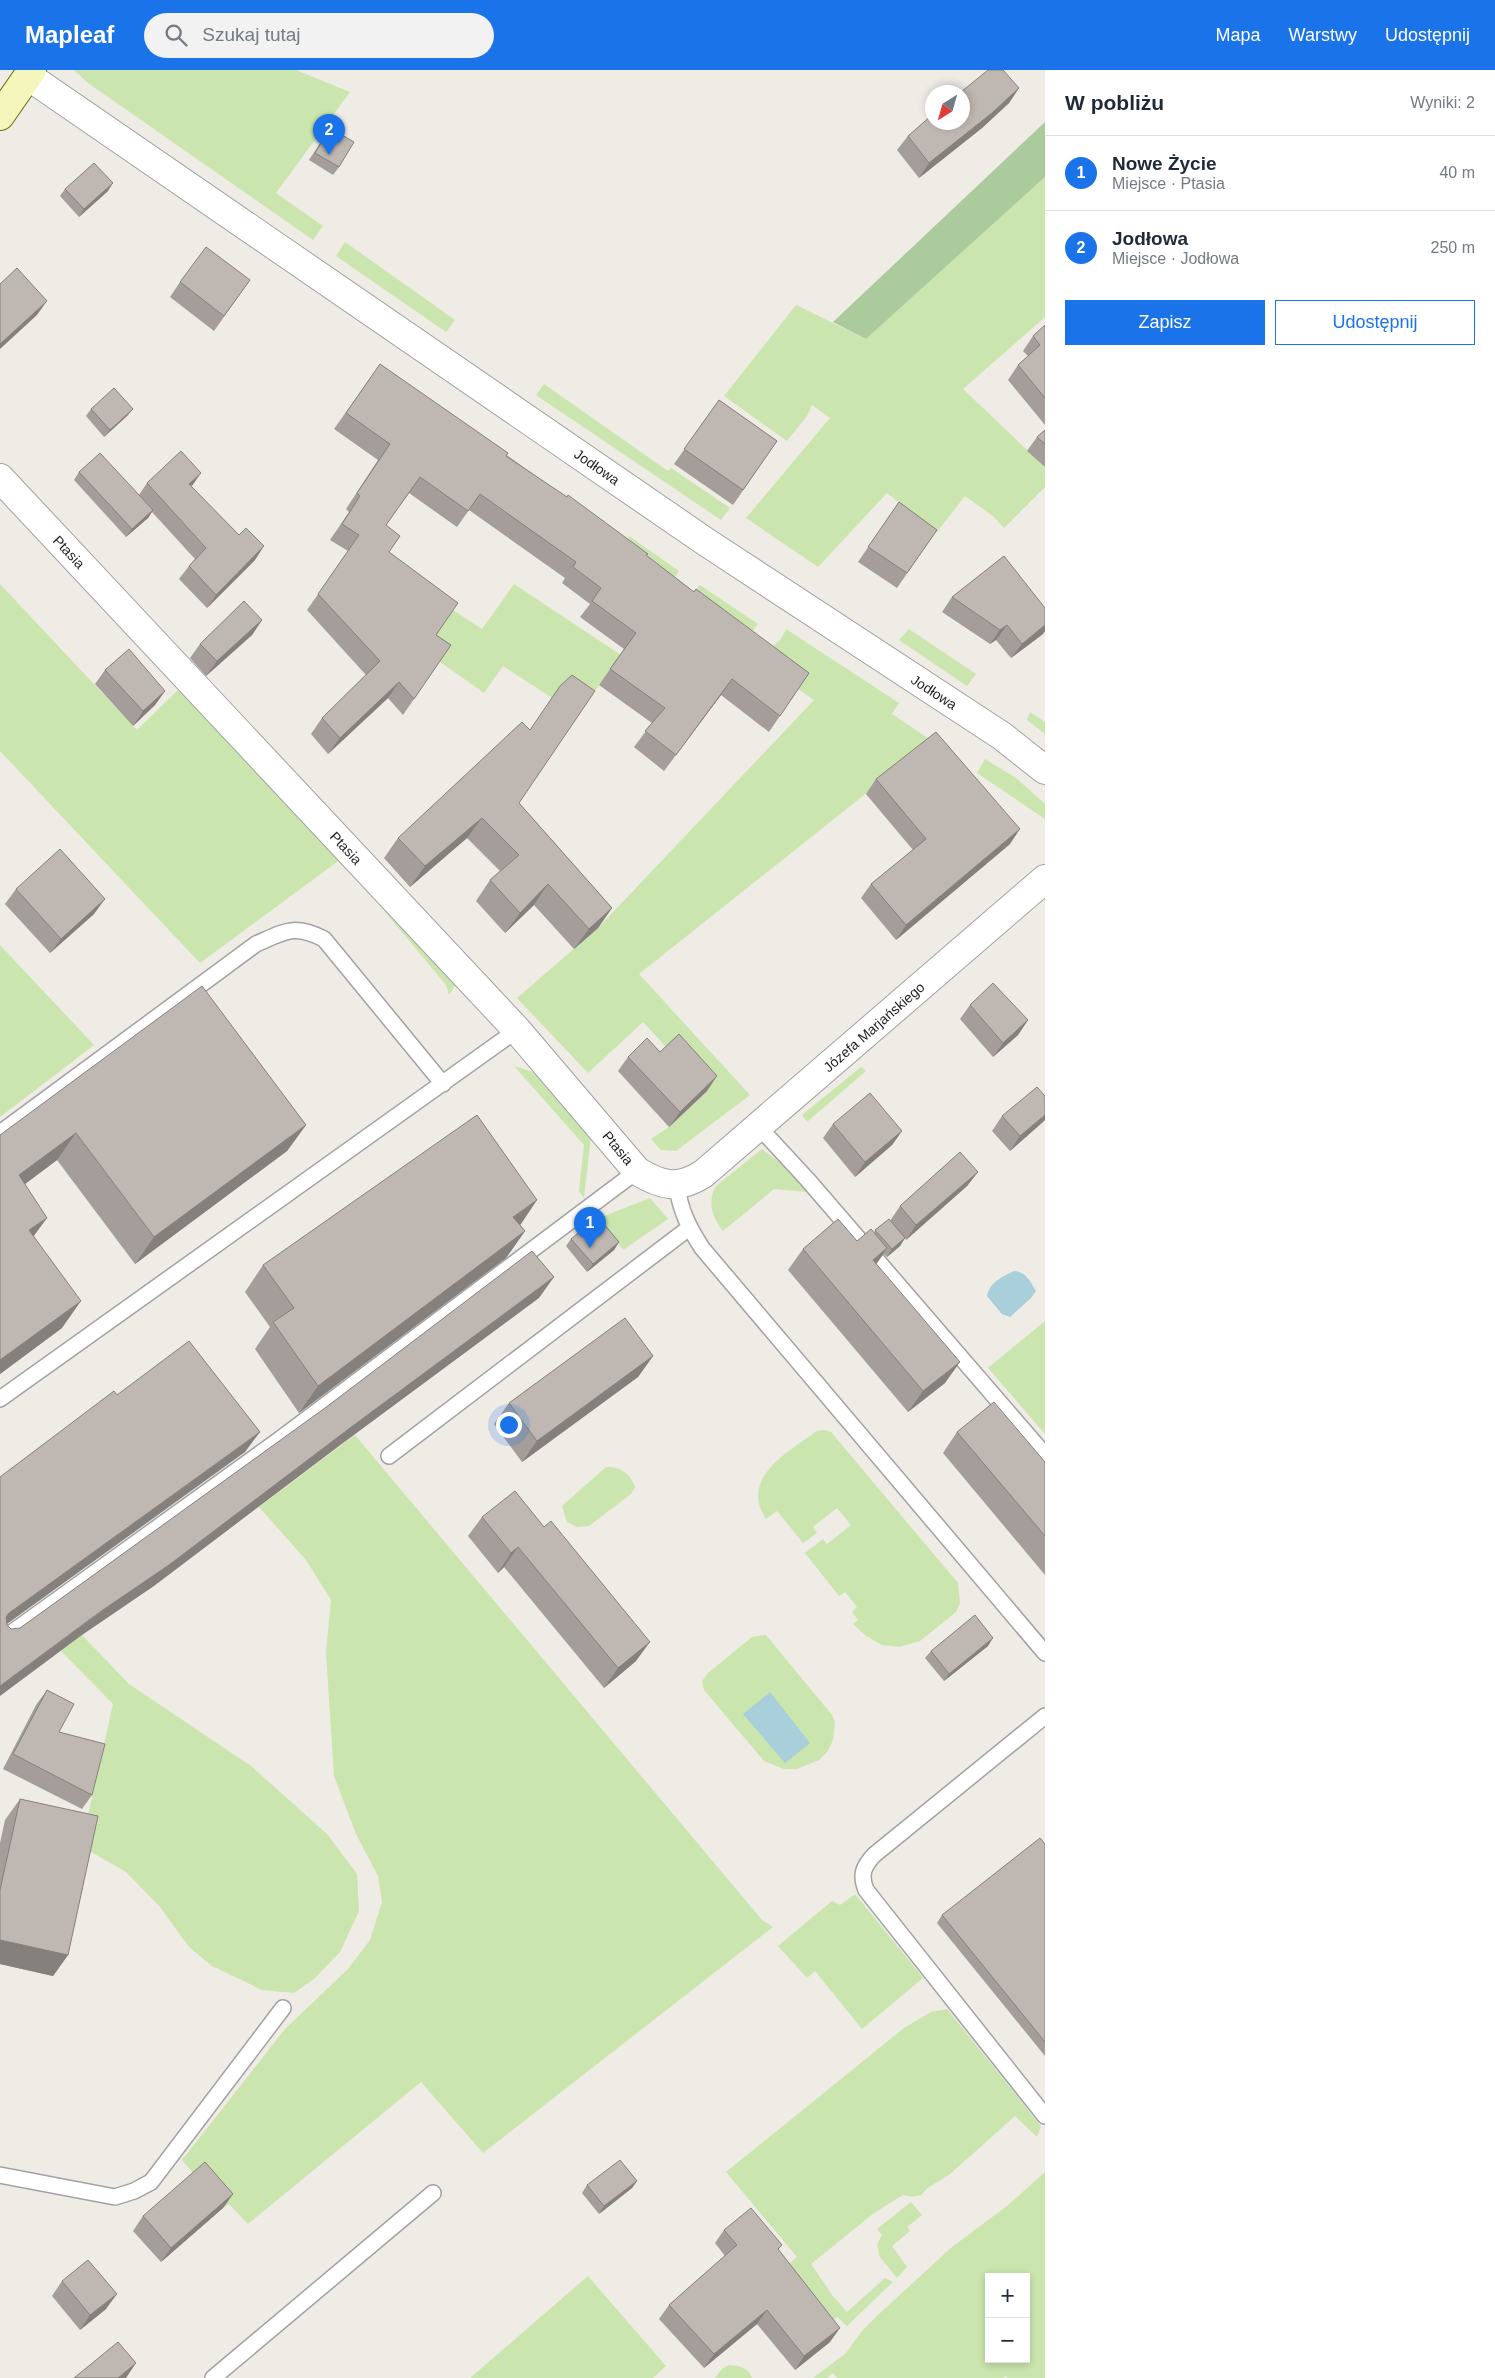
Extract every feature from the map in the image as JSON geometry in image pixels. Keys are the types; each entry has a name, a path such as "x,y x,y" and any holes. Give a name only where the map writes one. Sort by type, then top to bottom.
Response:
{"street":[{"path":"0,116 30,73"},
{"name":"Jodłowa","path":"30,73 706,542 1002,736 1045,770"},
{"name":"Ptasia","path":"0,478 517,1030 637,1171 649,1178 677,1186"},
{"name":"Józefa Marjańskiego","path":"677,1186 690,1183 703,1174 1045,880"}],"lane":[{"path":"0,1133 256,944 284,932 306,930 324,939 443,1084"},
{"path":"0,1399 517,1030"},
{"path":"758,1126 807,1179 1045,1456"},
{"path":"0,1641 276,1442 637,1171"},
{"path":"677,1186 679,1204 689,1228 702,1248 1045,1653"},
{"path":"389,1456 689,1228"},
{"path":"1045,1716 874,1855 864,1866 861,1879 866,1890 1045,2116"},
{"path":"0,2175 115,2198 134,2192 151,2182 282,2008"},
{"path":"213,2378 433,2193"}],"green space":[{"path":"74,70 296,70 350,92 276,193 323,226 313,240 88,83"},
{"path":"1045,122 1045,177 866,339 833,322"},
{"path":"1045,177 1045,317 963,389 1045,467 1045,487 1004,528 993,516 965,496 937,532 887,493 818,567 746,518 830,418 812,405 807,416 787,441 724,396 796,305 866,339"},
{"path":"345,242 455,320 446,332 336,256"},
{"path":"544,384 668,471 671,468 730,508 721,520 536,395"},
{"path":"629,536 679,571 672,581 618,557"},
{"path":"0,584 137,730 178,690 342,854 456,984 449,995 446,985 341,859 200,963 0,751"},
{"path":"514,584 621,655 580,712 555,694 552,698 503,666 484,693 409,640 453,610 482,629"},
{"path":"700,585 758,624 750,634 685,605"},
{"path":"786,629 899,703 892,714 932,741 639,974 750,1095 676,1151 661,1150 651,1139 669,1127 707,1091 643,1022 588,1073 517,998 598,928 814,700 798,689 771,648 781,639"},
{"path":"909,629 976,674 967,686 899,640"},
{"path":"1030,712 1045,722 1045,734 1027,720"},
{"path":"985,759 1016,778 1045,804 1045,819 977,773"},
{"path":"0,945 94,1045 0,1117"},
{"path":"514,1066 533,1072 585,1126 591,1136 584,1198 579,1191 584,1145"},
{"path":"861,1067 866,1071 807,1122 802,1115"},
{"path":"762,1149 791,1171 808,1192 774,1189 723,1231 716,1221 712,1209 713,1192 716,1186"},
{"path":"650,1198 668,1219 623,1250 599,1218"},
{"path":"1045,1321 1045,1434 988,1368"},
{"path":"817,1431 831,1432 958,1583 960,1603 956,1612 920,1641 899,1647 882,1645 866,1636 853,1624 858,1620 852,1612 857,1607 845,1592 839,1596 805,1553 823,1539 827,1544 851,1525 837,1508 813,1527 817,1533 803,1543 777,1511 766,1519 759,1504 758,1491 763,1479 771,1468 781,1457 805,1439"},
{"path":"355,1435 762,1920 773,1927 483,2153 421,2082 248,2224 229,2204 223,2208 182,2160 285,2029 348,1969 370,1940 382,1902 378,1876 356,1834 334,1776 326,1652 331,1600 306,1560 259,1507"},
{"path":"606,1467 620,1469 631,1478 635,1487 631,1494 589,1526 577,1527 567,1522 562,1506"},
{"path":"82,1635 129,1684 251,1766 327,1834 357,1874 359,1911 340,1952 314,1979 294,1993 262,1990 212,1966 189,1947 160,1907 126,1872 81,1846 113,1704 61,1651"},
{"path":"766,1635 832,1715 835,1722 833,1740 828,1751 819,1760 797,1769 784,1769 764,1761 704,1690 702,1681 708,1673 752,1637"},
{"path":"855,1894 923,1978 862,2029 815,1971 807,1978 778,1946 832,1901 840,1905"},
{"path":"947,2009 1041,2126 1037,2137 1015,2116 949,2175 929,2187 921,2195 912,2197 903,2195 874,2213 811,2264 832,2295 847,2312 885,2278 893,2282 847,2326 837,2317 830,2323 717,2324 797,2257 726,2172 904,2028 931,2012"},
{"path":"1045,2172 1045,2378 1008,2378 1006,2376 1003,2378 837,2378 833,2373 827,2378 813,2378 846,2353 862,2331 879,2314 952,2247 1007,2206"},
{"path":"911,2202 922,2215 907,2227 910,2231 892,2246 907,2267 897,2278 880,2257 877,2245 882,2235 877,2229"},
{"path":"588,2276 666,2366 653,2378 470,2378"},
{"path":"729,2365 743,2368 749,2372 752,2378 715,2378 722,2369"}],"water":[{"path":"1014,1271 1025,1275 1036,1291 1010,1317 1002,1314 987,1296 994,1284"},
{"path":"770,1692 810,1743 785,1763 743,1714"}],"building":[{"path":"988,70 1003,70 1019,88 992,113 929,163 908,136 925,121 925,130 970,130 970,85"},
{"path":"330,128 354,142 339,167 315,153"},
{"path":"94,163 113,183 84,209 65,189"},
{"path":"206,247 250,280 224,316 180,282"},
{"path":"17,268 47,301 0,344 0,284"},
{"path":"1045,325 1045,398 1018,365 1040,345 1033,336"},
{"path":"380,364 508,453 506,456 567,497 568,495 648,554 646,555 694,592 696,589 809,673 780,716 732,679 676,755 645,731 665,708 610,669 636,633 592,601 601,588 573,567 576,562 480,494 468,511 420,477 386,525 400,536 389,552 458,603 436,635 451,645 414,699 399,682 340,738 322,718 380,661 318,594 359,535 342,524 360,496 357,493 390,444 346,413"},
{"path":"114,388 133,409 110,430 91,409"},
{"path":"719,400 777,441 743,490 684,449"},
{"path":"1045,430 1045,444 1037,437"},
{"path":"181,451 201,473 189,484 239,535 246,528 264,546 216,595 189,566 206,548 147,483"},
{"path":"100,453 153,510 132,529 79,472"},
{"path":"899,502 937,530 907,573 868,547"},
{"path":"1004,556 1045,608 1045,625 1022,644 1007,625 1000,630 952,597"},
{"path":"244,601 262,620 217,661 200,644"},
{"path":"129,649 165,691 143,711 105,670"},
{"path":"572,675 595,691 519,803 612,908 589,929 548,884 520,913 490,880 519,855 482,818 425,866 398,838 522,722 530,730 560,686"},
{"path":"936,732 1020,829 906,925 871,884 926,839 876,779"},
{"path":"60,849 105,899 61,939 16,889"},
{"path":"993,983 1028,1020 1003,1043 970,1005"},
{"path":"202,986 306,1125 154,1237 76,1133 19,1175 47,1218 29,1230 81,1301 0,1360 0,1135"},
{"path":"679,1034 717,1076 680,1112 628,1057 647,1038 660,1052"},
{"path":"1037,1087 1045,1096 1045,1115 1020,1136 1002,1116"},
{"path":"870,1093 902,1131 865,1162 833,1124"},
{"path":"477,1115 537,1200 513,1217 525,1231 318,1386 273,1322 294,1308 263,1265"},
{"path":"960,1152 978,1172 916,1225 900,1206"},
{"path":"598,1217 619,1242 593,1264 571,1239"},
{"path":"838,1219 857,1241 871,1229 887,1248 873,1260 960,1362 923,1391 803,1249"},
{"path":"889,1219 905,1238 892,1249 875,1230"},
{"path":"532,1251 554,1277 169,1565 97,1614 0,1686 0,1477 114,1391 117,1395 189,1341 260,1432 9,1613 6,1617 7,1625 11,1629 20,1628 325,1408"},
{"path":"625,1318 653,1356 537,1441 509,1403"},
{"path":"994,1402 1045,1462 1045,1536 957,1432"},
{"path":"515,1491 544,1527 551,1521 650,1642 618,1668 518,1547 511,1553 482,1517"},
{"path":"975,1615 993,1638 949,1674 931,1651"},
{"path":"47,1690 74,1704 59,1732 105,1744 92,1795 13,1754"},
{"path":"20,1799 98,1816 68,1955 0,1940 0,1890"},
{"path":"1040,1838 1045,1844 1045,2042 942,1915"},
{"path":"620,2160 637,2181 604,2206 587,2185"},
{"path":"205,2162 233,2194 171,2248 143,2216"},
{"path":"751,2208 782,2245 778,2249 840,2328 804,2356 767,2310 714,2354 669,2305 737,2245 724,2230"},
{"path":"88,2260 117,2294 90,2315 62,2281"},
{"path":"118,2342 136,2363 118,2378 74,2378"}],"place":[{"name":"Jodłowa","path":"329,155"},
{"name":"Nowe Życie","path":"590,1248"}]}
